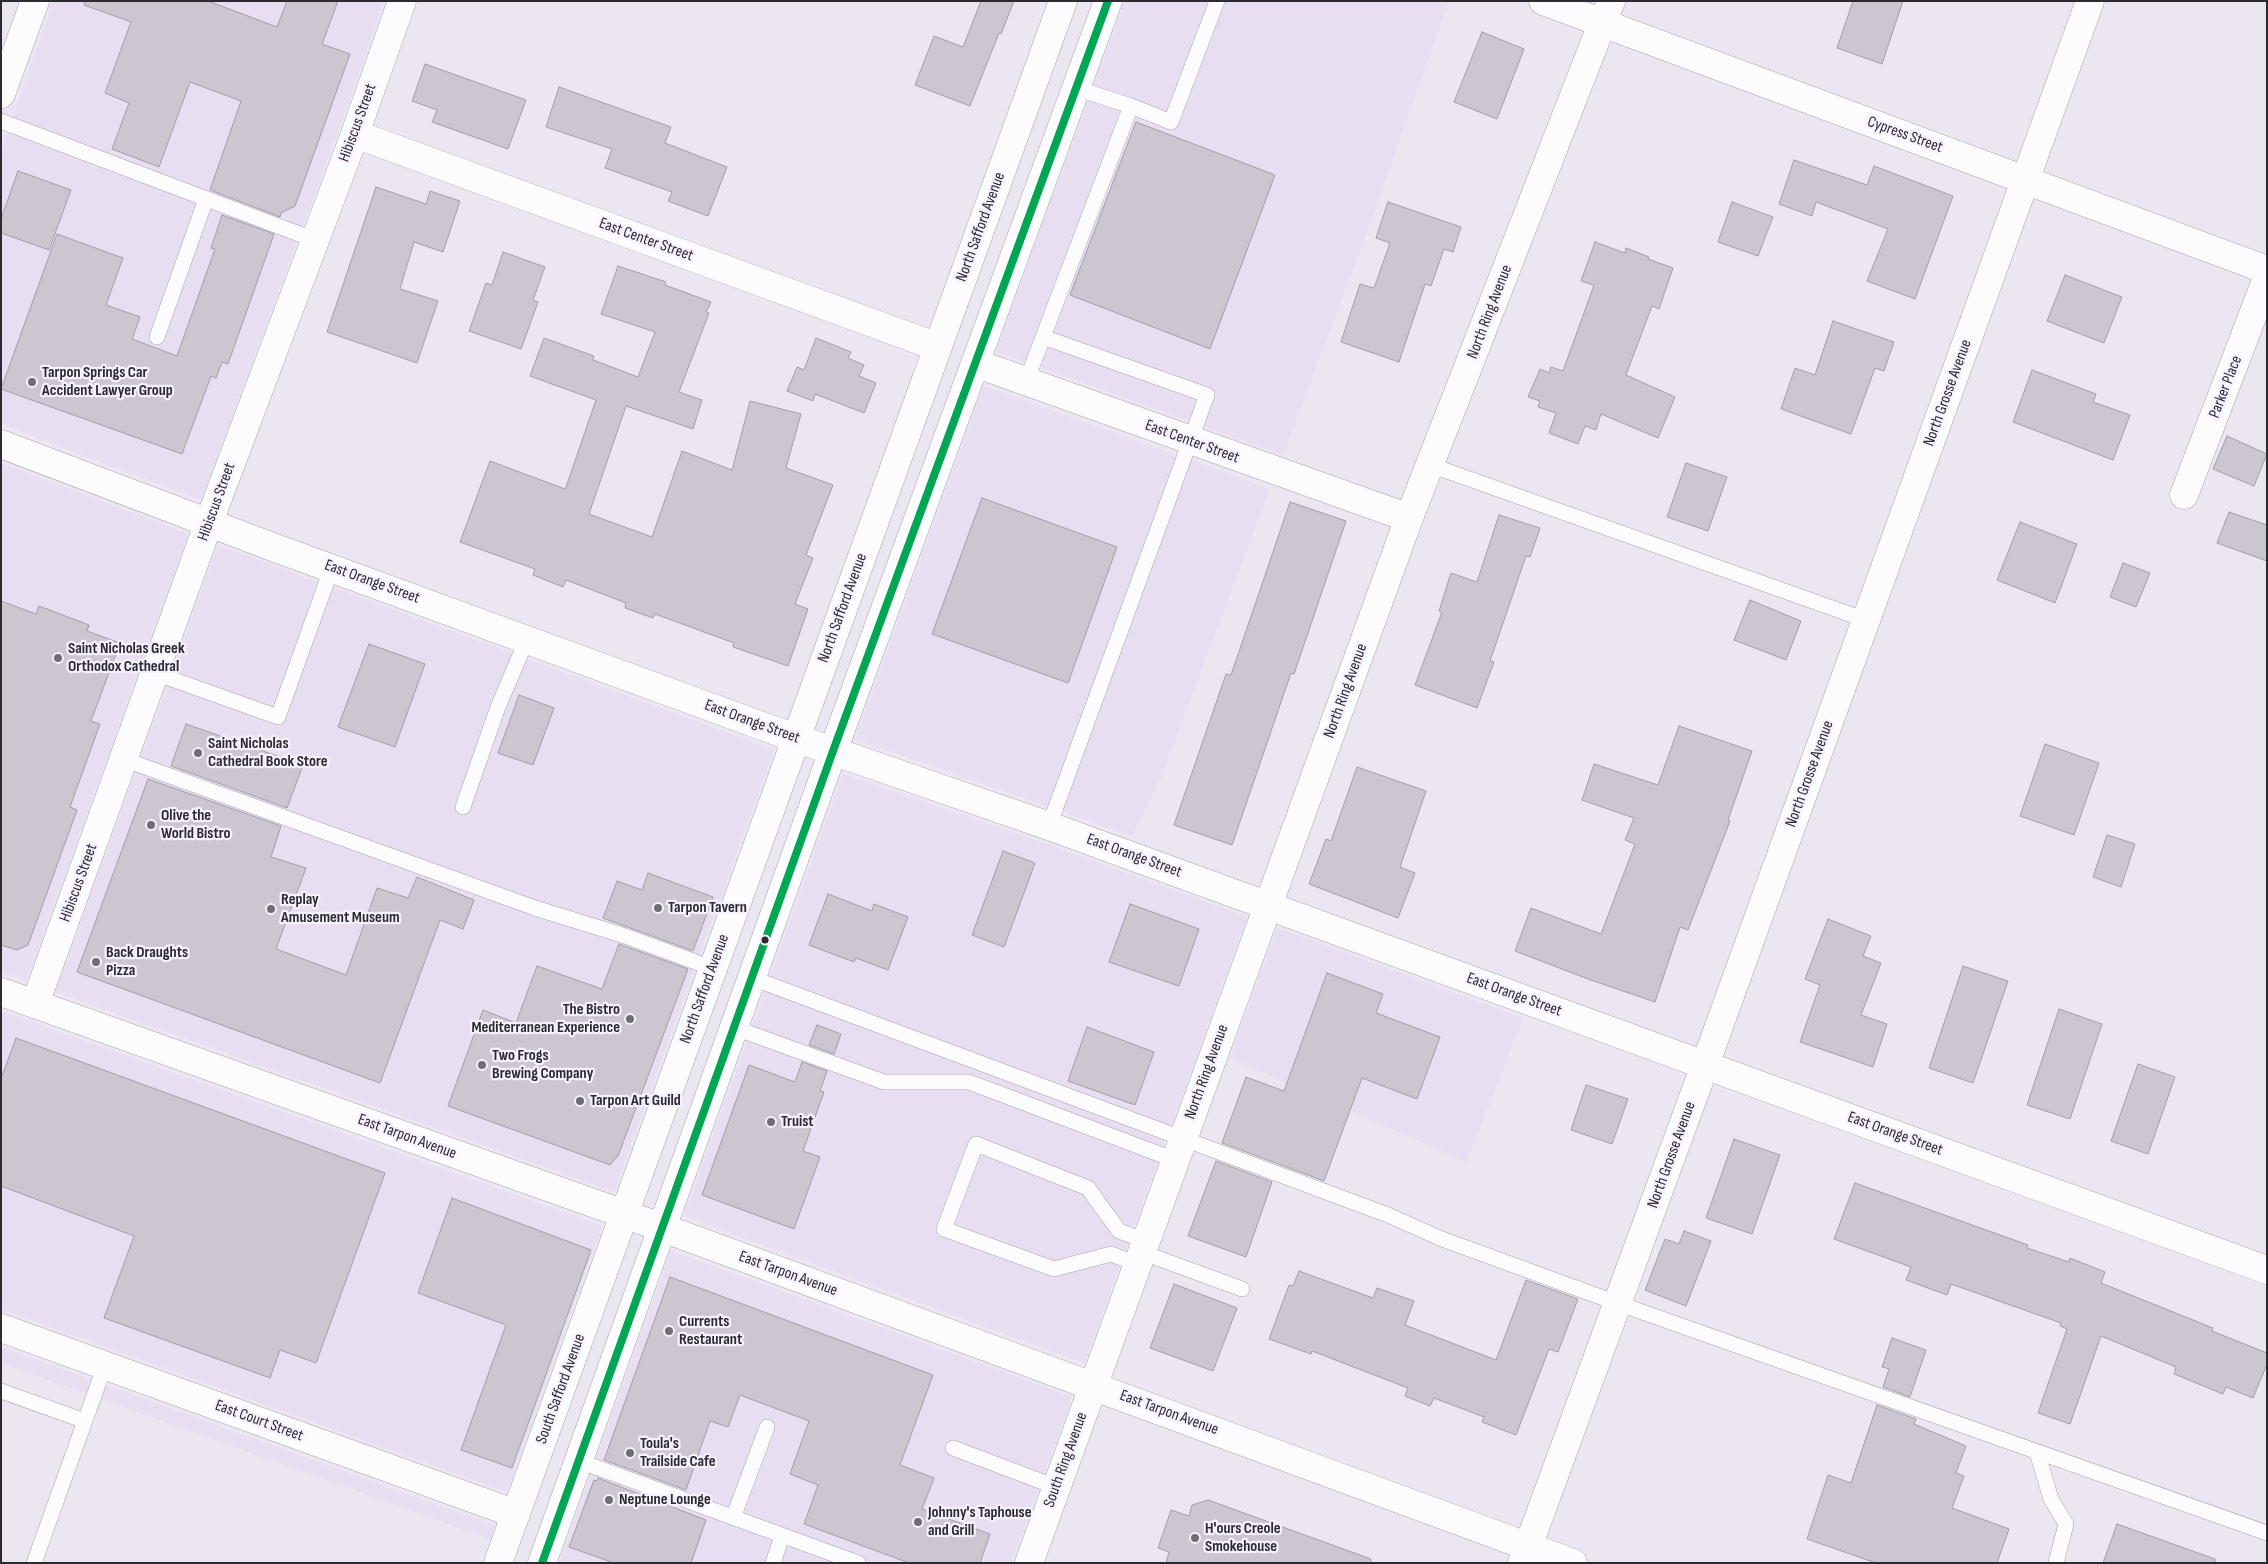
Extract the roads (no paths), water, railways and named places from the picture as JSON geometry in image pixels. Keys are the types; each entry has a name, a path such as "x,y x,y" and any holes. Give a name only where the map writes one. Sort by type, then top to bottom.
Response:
{"street":[{"path":"1,94 35,1"},
{"name":"Hibiscus Street","path":"35,1004 209,522 402,1"},
{"name":"North Safford Avenue","path":"623,1215 1063,1"},
{"path":"542,1563 833,751 1108,1"},
{"name":"Cypress Street","path":"1543,1 1607,12 2025,180 2267,270"},
{"name":"North Grosse Avenue","path":"1525,1554 1705,1065 2090,1"},
{"name":"North Ring Avenue","path":"1093,1385 1409,518 1607,12"},
{"name":"East Center Street","path":"354,134 938,347"},
{"name":"Parker Place","path":"2184,496 2267,278"},
{"name":"East Center Street","path":"975,363 1409,518"},
{"name":"East Orange Street","path":"1,444 795,738 1050,826 2267,1270"},
{"name":"East Tarpon Avenue","path":"1,992 663,1228 1093,1385 1525,1554 1573,1563"},
{"name":"South Safford Avenue","path":"498,1563 623,1215"},
{"name":"East Court Street","path":"1,1328 516,1514"},
{"name":"South Ring Avenue","path":"1028,1563 1093,1385"}],"lane":[{"path":"1076,88 1172,122 1217,1"},
{"path":"1026,382 1130,106"},
{"path":"1,122 314,240"},
{"path":"157,337 206,198"},
{"path":"1042,337 1207,395 1050,826"},
{"path":"1430,465 1866,620"},
{"path":"155,673 278,716 332,567"},
{"path":"463,807 498,707 527,639"},
{"path":"124,759 535,908 624,936 712,968"},
{"path":"752,978 1179,1149"},
{"path":"734,1028 884,1082 969,1082 1388,1215 1442,1239 1617,1304 2267,1533"},
{"path":"1141,1253 1119,1232 1088,1188 976,1144 944,1229 1054,1269 1110,1254 1141,1253 1242,1289"},
{"path":"34,1563 105,1365"},
{"path":"1,1391 85,1420"},
{"path":"733,1518 767,1427"},
{"path":"953,1448 1056,1487"},
{"path":"2037,1452 2051,1499 2066,1524 2056,1563"},
{"path":"578,1462 858,1563"},
{"path":"772,1563 782,1536"}],"place":[{"name":"Tarpon Springs Car Accident Lawyer Group","path":"32,382"},
{"name":"Saint Nicholas Greek Orthodox Cathedral","path":"58,658"},
{"name":"Saint Nicholas Cathedral Book Store","path":"198,753"},
{"name":"Olive the World Bistro","path":"151,825"},
{"name":"Tarpon Tavern","path":"658,908"},
{"name":"Replay Amusement Museum","path":"271,909"},
{"name":"Back Draughts Pizza","path":"96,962"},
{"name":"The Bistro Mediterranean Experience","path":"630,1019"},
{"name":"Two Frogs Brewing Company","path":"482,1065"},
{"name":"Tarpon Art Guild","path":"580,1101"},
{"name":"Truist","path":"771,1122"},
{"name":"Currents Restaurant","path":"669,1331"},
{"name":"Toula's Trailside Cafe","path":"630,1453"},
{"name":"Neptune Lounge","path":"609,1500"},
{"name":"Johnny's Taphouse and Grill","path":"918,1522"},
{"name":"H'ours Creole Smokehouse","path":"1195,1538"}]}
